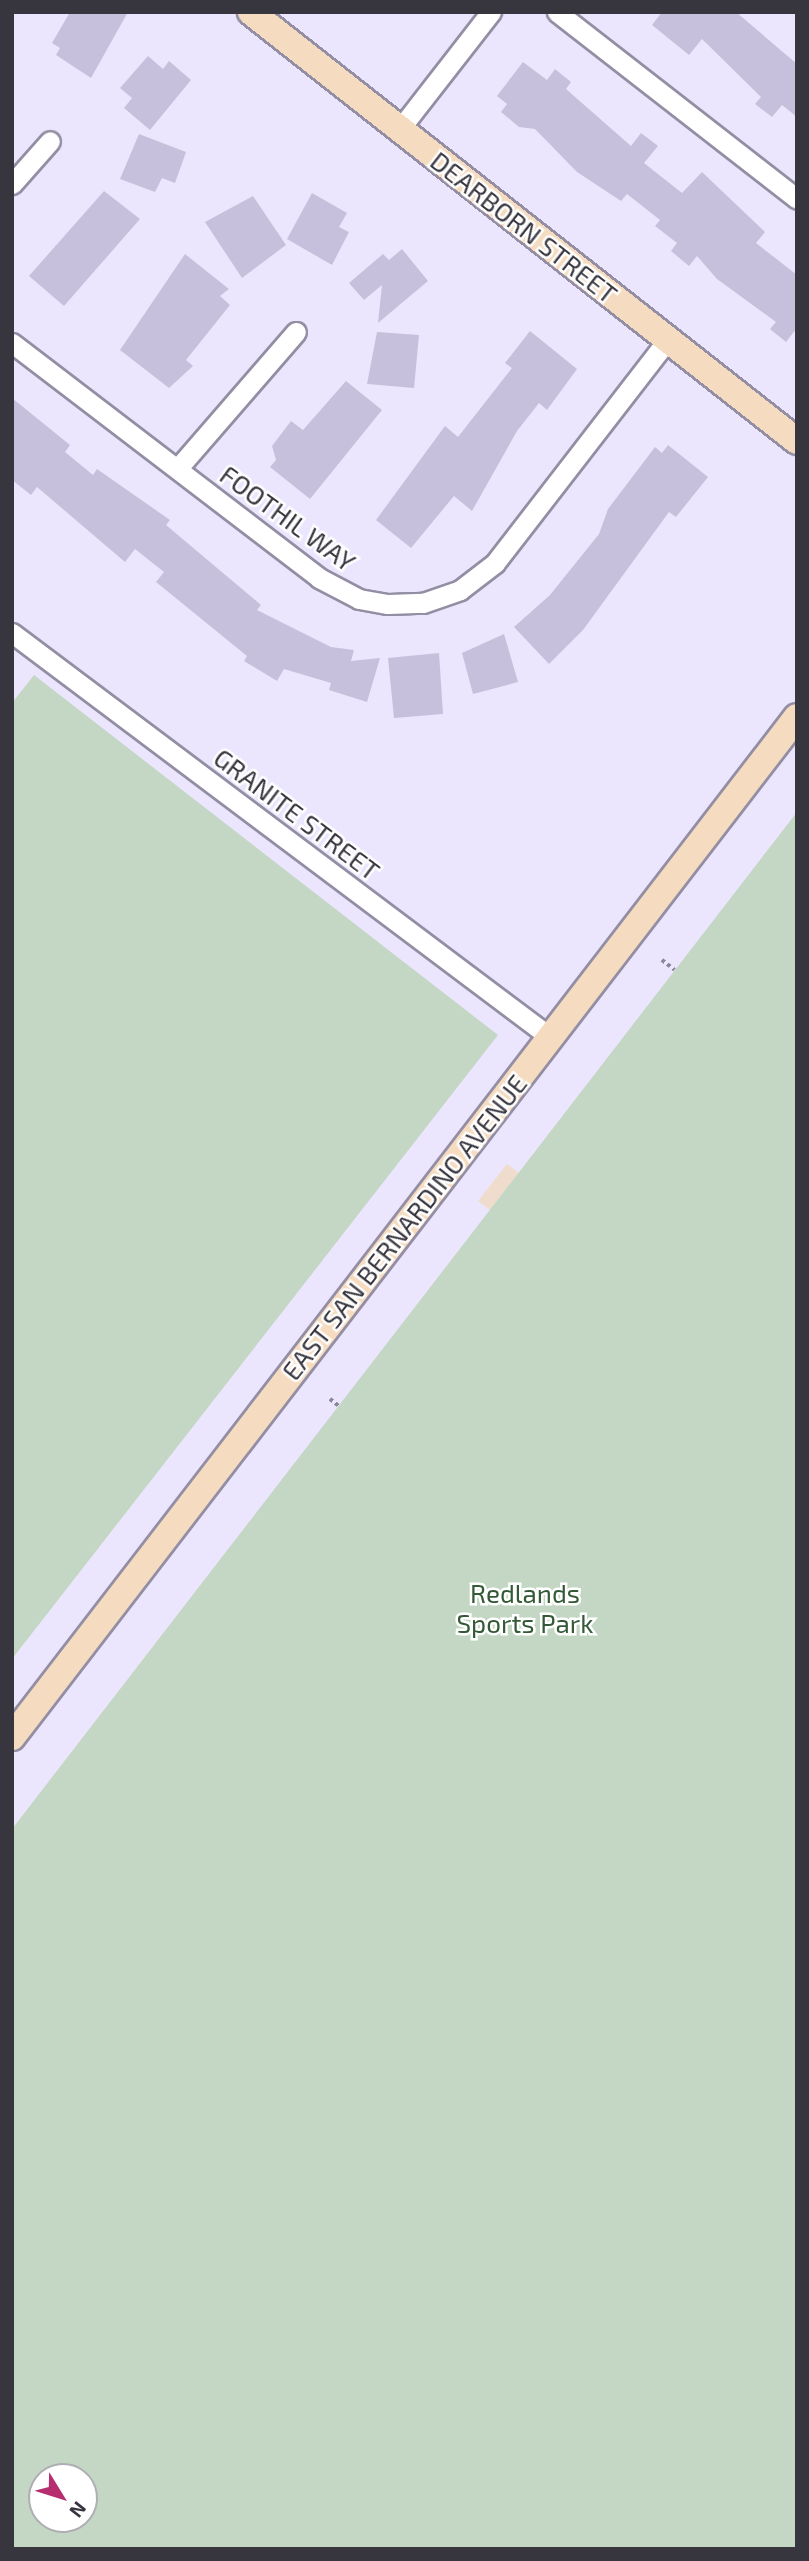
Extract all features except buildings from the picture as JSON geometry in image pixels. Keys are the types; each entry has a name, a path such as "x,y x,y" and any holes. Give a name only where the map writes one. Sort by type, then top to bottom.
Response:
{"street":[{"name":"DEARBORN STREET","path":"251,12 797,441"},
{"path":"399,130 491,12"},
{"path":"558,12 797,199"},
{"path":"12,184 50,141"},
{"path":"178,468 296,332"},
{"name":"FOOTHIL WAY","path":"12,343 338,591 388,604 423,603 460,590 495,563 668,339"},
{"name":"GRANITE STREET","path":"12,633 550,1037"},
{"name":"EAST SAN BERNARDINO AVENUE","path":"12,1737 797,717"}],"path":[{"path":"662,960 675,970"},
{"path":"330,1399 339,1406"}],"shaded area":[{"path":"507,1164 519,1173 490,1210 478,1201"}],"green space":[{"path":"34,675 498,1035 12,1659 12,703"},
{"name":"Redlands Sports Park","path":"797,812 797,2549 12,2549 12,1829"}]}
